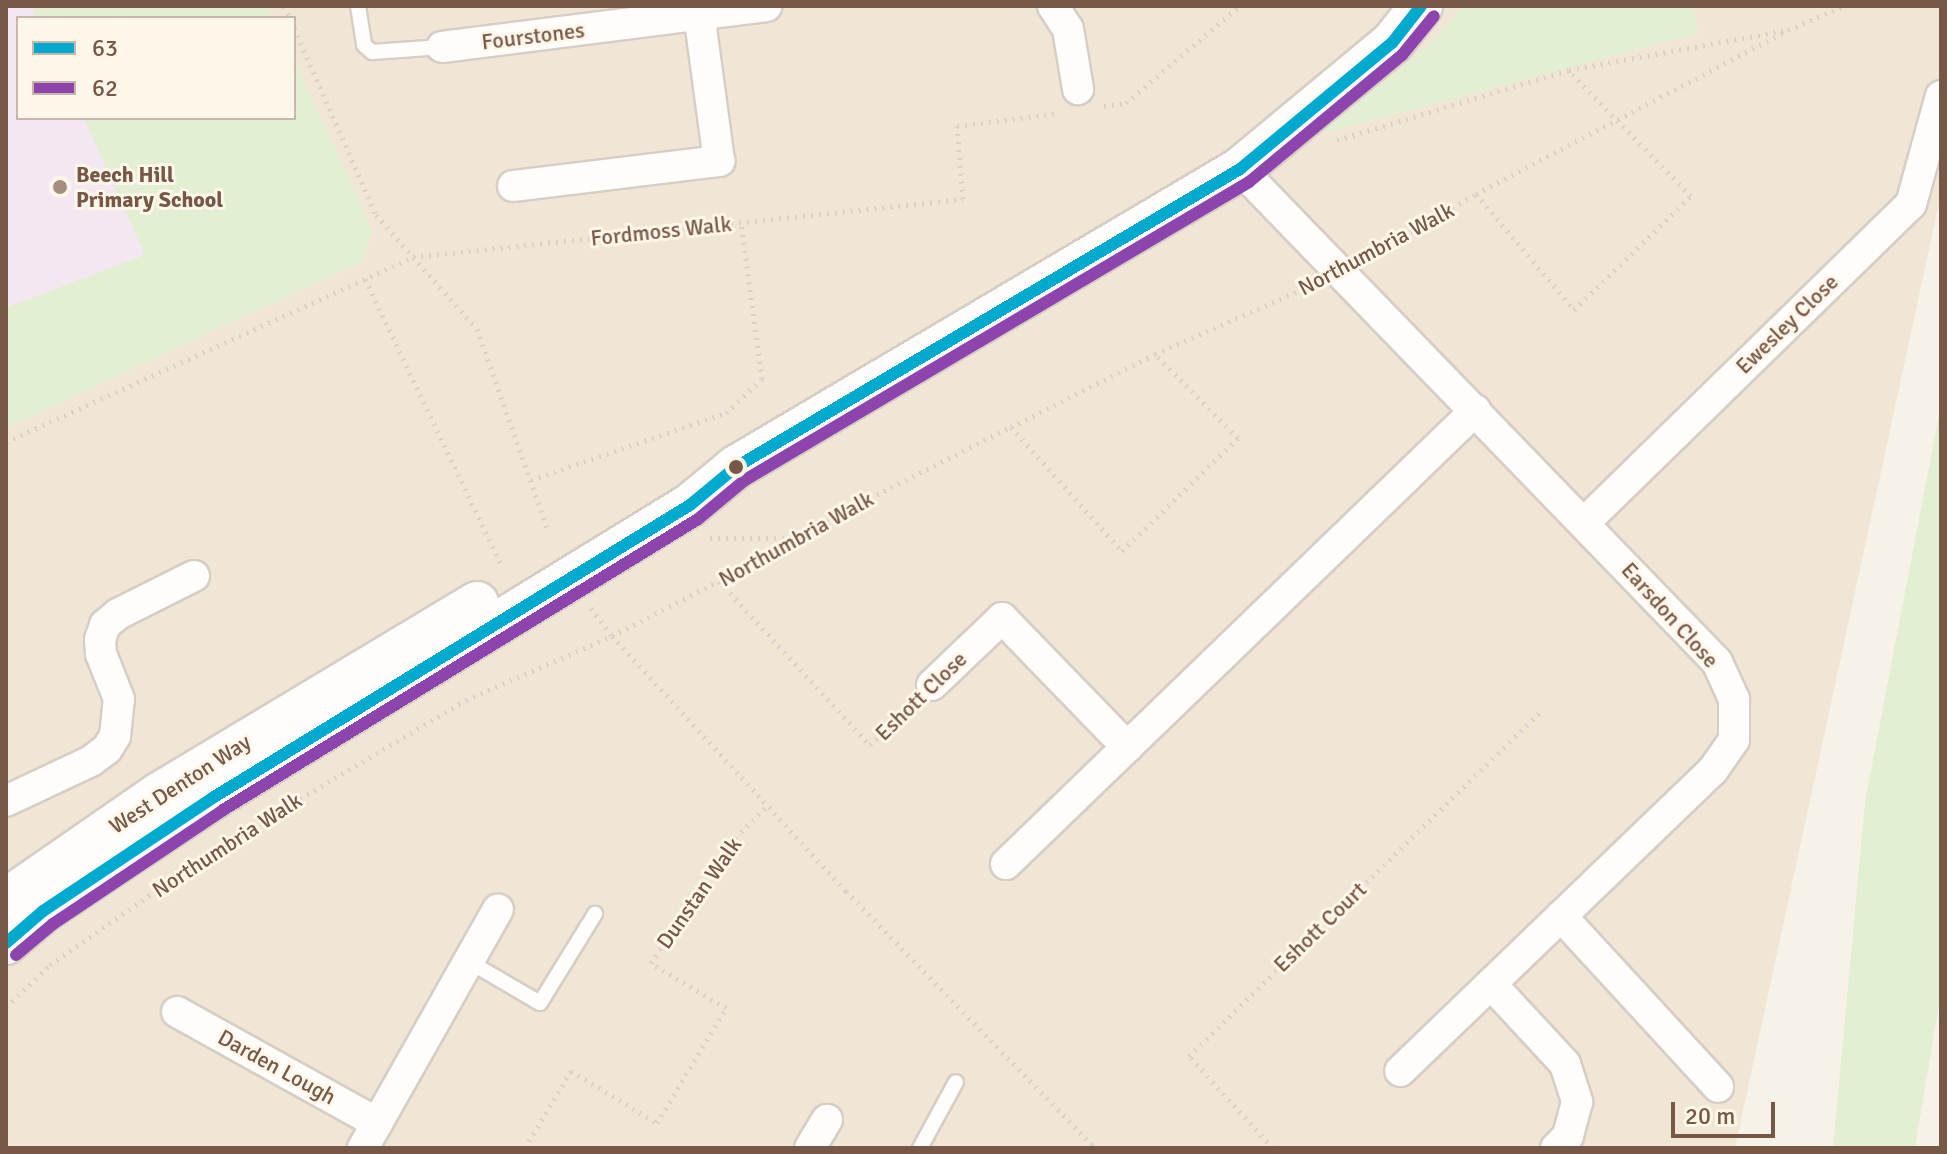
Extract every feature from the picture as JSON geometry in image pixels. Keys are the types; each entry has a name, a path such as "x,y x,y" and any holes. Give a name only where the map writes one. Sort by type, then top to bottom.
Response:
{"street":[{"name":"Fourstones","path":"442,47 766,6"},
{"path":"1053,6 1068,29 1079,103"},
{"name":"West Denton Way","path":"6,943 43,911 214,797 690,505 736,467 1240,169 1392,43 1421,6"},
{"path":"513,186 719,161 699,14"},
{"name":"Ewesley Close","path":"1584,523 1911,204 1941,96"},
{"name":"Earsdon Close","path":"1240,169 1717,662 1734,699 1734,740 1713,770 1400,1071"},
{"path":"1006,864 1476,410"},
{"name":"West Denton Way","path":"6,900 159,794 420,636 681,486 736,467"},
{"path":"6,801 91,761 107,749 115,736 119,699 101,654 100,640 105,625 118,614 194,576"},
{"name":"Eshott Close","path":"932,685 1002,618 1127,747"},
{"name":"Darden Lough","path":"177,1012 370,1136 498,909"},
{"path":"1561,916 1718,1087"},
{"path":"1491,984 1565,1064 1577,1102 1568,1136 1556,1148"},
{"path":"810,1148 827,1120"}],"lane":[{"path":"358,6 364,45 372,52 442,47"},
{"path":"468,961 540,1003 595,914"},
{"path":"920,1148 956,1082"}],"path":[{"name":"Fordmoss Walk","path":"6,442 413,257 963,199 957,126 1079,103 1126,103 1239,6"},
{"path":"1330,142 1569,70 1788,30 1844,6"},
{"name":"Northumbria Walk","path":"6,1007 50,965 211,852 466,700 612,636 719,581 791,538 1155,354 1341,272 1476,194 1788,30"},
{"path":"296,33 376,215 477,329 548,531"},
{"path":"1476,194 1574,310 1691,196 1569,70"},
{"path":"531,480 726,413 762,379 741,222"},
{"path":"365,279 501,564"},
{"path":"1011,427 1122,551 1238,438 1155,354"},
{"name":"Eshott Close","path":"719,581 870,745 932,685"},
{"path":"587,602 612,636 767,806 1095,1148"},
{"name":"Eshott Court","path":"1273,1148 1189,1056 1540,712"},
{"name":"Dunstan Walk","path":"525,1148 571,1071 657,1123 726,1008 651,963 724,849 767,806"}],"shaded area":[{"path":"6,6 1941,6 1941,194 1735,1148 6,1148"},
{"name":"Beech Hill Primary School","path":"6,6 34,6 38,16 16,16 16,120 85,120 145,255 6,308"}],"green space":[{"path":"34,6 270,6 270,16 34,16"},
{"path":"1464,6 1693,6 1699,33 1317,135 1436,39"},
{"path":"296,63 373,231 361,262 6,428 6,308 145,255 85,120 296,120"},
{"path":"1941,404 1941,993 1915,1148 1833,1148 1865,802"}],"transit line":[{"name":"63","path":"6,943 43,911 214,797 690,505 736,467 1240,169 1392,43 1421,6"},
{"name":"62","path":"16,955 53,924 223,810 698,519 745,480 1249,182 1402,55 1434,16"}],"place":[{"name":"Beech Hill Primary School","path":"60,187"}]}
